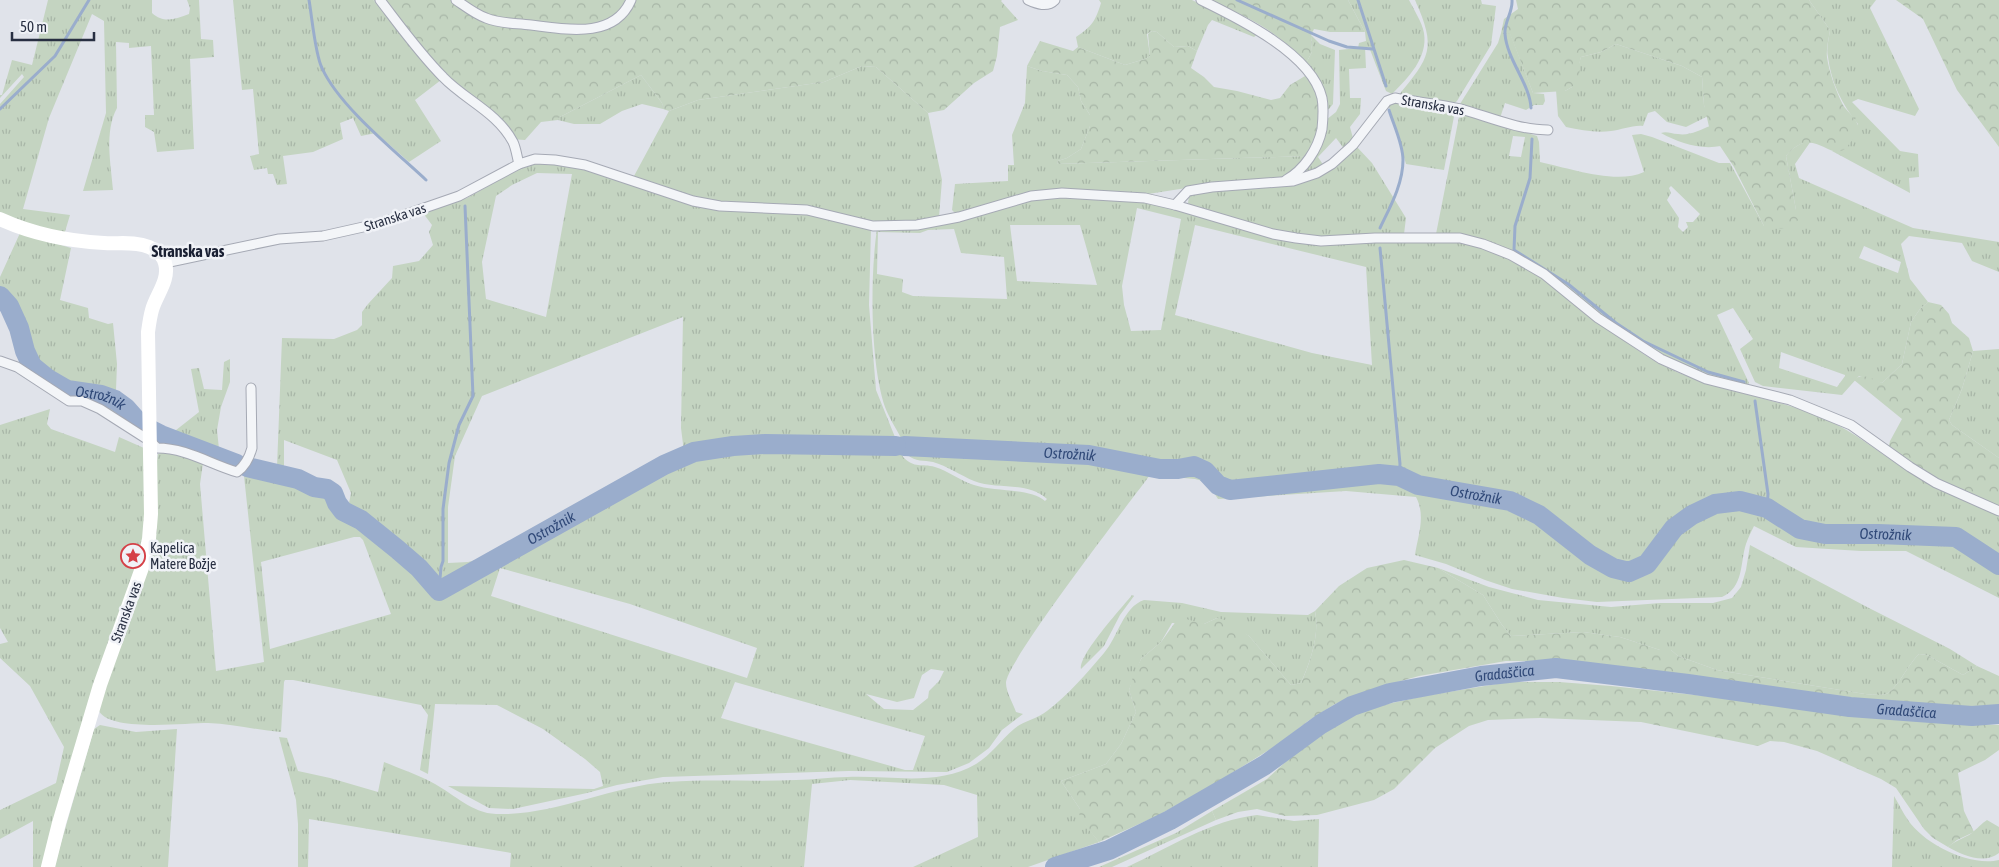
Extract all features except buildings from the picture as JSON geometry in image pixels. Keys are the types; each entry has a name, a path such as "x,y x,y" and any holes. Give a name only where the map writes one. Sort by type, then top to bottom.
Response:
{"street":[{"path":"380,0 441,75 455,89 486,110 503,128 514,143 519,164"},
{"path":"456,0 485,18 505,23 578,31 600,27 617,18 631,0"},
{"path":"1028,0 1040,5 1047,5 1055,0"},
{"path":"1201,0 1264,33 1293,56 1318,88 1322,99 1323,114 1320,135 1302,168 1294,176 1281,183"},
{"name":"Stranska vas","path":"1175,205 1188,191 1212,187 1281,183 1302,179 1332,164 1353,145 1387,101 1395,98 1458,108 1518,126 1548,130"},
{"name":"Stranska vas","path":"48,867 59,823 100,685 143,565 149,540 151,514 148,332 152,308 160,294 166,275 165,263 279,239 323,236 366,227 459,196 519,164 535,159 556,160 584,165 693,201 720,206 807,210 873,226 917,225 959,217 1031,196 1062,193 1145,198 1273,234 1321,241 1431,237 1460,238 1483,244 1511,255 1544,274 1598,318 1661,359 1706,379 1790,400 1836,418 1850,425 1910,468 1936,483 1999,511"},
{"path":"0,219 55,238 137,244 149,247 159,253 165,263"},
{"path":"0,361 17,367 69,401 82,401 150,434 157,448 170,448 192,454 237,472 249,458 252,448 251,388"}],"green space":[{"path":"48,0 152,0 152,13 170,20 189,14 190,8 187,0 199,0 201,39 213,40 214,57 190,59 194,149 157,152 154,132 145,127 145,115 154,115 151,46 129,48 129,43 116,42 117,108 113,117 109,138 113,190 83,191 106,113 104,21 92,14 49,118 23,209 70,215 64,235 0,214 0,104 24,77 22,74 0,98 0,95 2,95 12,60 32,65"},
{"path":"233,0 373,0 441,80 415,100 441,141 409,162 376,133 361,136 353,118 340,123 343,139 313,152 283,156 287,184 277,185 273,174 268,174 267,168 254,170 250,156 259,154 253,89 242,90"},
{"path":"373,0 1002,0 1018,20 1000,27 997,56 993,71 974,83 944,110 928,113 876,67 862,66 824,82 698,100 669,111 663,109 662,103 641,75 560,117 558,120 541,122 525,140 510,139 485,112 452,91"},
{"path":"1099,0 1192,0 1259,33 1254,37 1212,20 1197,51 1188,46 1174,47 1157,32 1152,31 1147,34 1150,56 1125,65 1078,47 1076,37 1086,30 1095,19 1101,3"},
{"path":"1210,0 1348,0 1365,32 1330,32 1314,29 1311,35 1312,52 1305,65 1289,47 1269,31"},
{"path":"1348,0 1409,0 1423,29 1423,51 1416,67 1392,94 1386,91 1369,47 1365,47 1366,68 1349,69 1350,98 1361,98 1360,114 1350,127 1354,142 1345,150 1336,138 1318,157 1324,166 1314,173 1301,174 1326,120 1336,112 1340,104 1339,50 1358,48 1359,43 1366,41 1365,32"},
{"path":"1415,0 1481,0 1482,4 1496,6 1491,45 1457,101 1452,105 1398,96 1417,71 1427,52 1426,30"},
{"path":"1516,0 1809,0 1830,30 1827,47 1829,69 1843,105 1857,124 1857,132 1847,147 1841,151 1834,151 1813,143 1805,143 1796,147 1786,156 1799,217 1794,225 1789,227 1774,228 1764,226 1734,167 1710,131 1704,105 1702,77 1682,66 1616,44 1601,52 1581,57 1579,65 1580,78 1572,87 1565,91 1533,93 1510,34 1501,33 1504,19 1518,9"},
{"path":"1809,0 1876,0 1870,8 1919,109 1915,116 1858,99 1852,102 1900,151 1918,154 1919,177 1909,178 1910,193 1832,151 1840,151 1858,124 1842,101 1829,66 1827,51 1830,30"},
{"path":"1896,0 1999,0 1999,147 1957,90 1923,19"},
{"path":"1152,31 1157,32 1174,47 1188,46 1197,51 1191,68 1214,87 1271,100 1280,98 1290,85 1305,76 1317,92 1320,103 1320,119 1316,135 1306,156 1057,164 1058,161 1067,158 1081,149 1090,126 1090,115 1081,101 1078,87 1067,75 1042,71 1027,66 1040,41 1073,51 1078,47 1125,65 1150,56 1148,34"},
{"path":"1501,33 1510,33 1533,93 1544,94 1545,101 1543,105 1534,105 1526,110 1505,103 1500,118 1461,107 1460,104 1498,43"},
{"path":"1311,35 1320,44 1335,50 1333,104 1326,111 1324,90 1305,65 1312,52"},
{"path":"1616,44 1682,66 1702,77 1704,105 1708,116 1686,127 1667,122 1655,111 1648,113 1643,126 1600,132 1566,127 1558,116 1556,90 1565,91 1572,87 1581,57 1601,52"},
{"path":"862,66 876,67 928,113 942,180 939,217 903,223 854,218 809,206 718,202 686,195 634,176 669,111 698,100 824,82"},
{"path":"1027,66 1042,71 1067,75 1078,87 1081,101 1090,115 1090,126 1081,149 1067,158 1058,161 1057,164 1306,156 1283,179 1212,184 1148,194 1035,192 955,213 952,210 955,184 1008,181 1008,165 1014,165 1012,135 1025,103"},
{"path":"641,75 662,103 663,109 642,104 622,111 600,124 574,124 558,120 560,117"},
{"path":"1402,102 1455,111 1444,170 1406,164 1389,106 1393,103"},
{"path":"1460,112 1537,136 1540,162 1592,174 1620,177 1633,176 1644,172 1632,135 1641,134 1719,163 1730,163 1764,226 1796,210 1786,156 1797,146 1811,141 1795,164 1799,178 1913,228 1999,242 1999,272 1972,261 1962,243 1909,236 1901,244 1910,279 1928,302 1920,309 1911,322 1902,364 1882,383 1859,376 1842,395 1763,386 1755,382 1740,349 1753,339 1733,308 1717,315 1749,383 1746,386 1706,375 1666,357 1613,324 1566,286 1527,261 1436,234","holes":["1513,136 1525,137 1521,157 1509,156","1671,186 1700,214 1693,222 1686,222 1688,227 1683,232 1678,227 1679,218 1667,200 1671,193 1669,188","1864,246 1901,262 1898,273 1859,258","1781,352 1845,376 1837,387 1779,368"]},
{"path":"1710,126 1711,131 1721,146 1705,147 1690,145 1661,133 1686,134"},
{"path":"1356,146 1372,163 1406,218 1404,234 1310,237 1289,235 1191,207 1188,203 1189,196 1199,192 1299,184 1315,178"},
{"path":"539,162 562,164 604,175 678,200 810,214 871,229 869,305 876,390 903,457 911,463 940,469 974,485 1031,494 1045,501 1047,499 1031,490 983,484 933,462 914,459 906,453 901,438 885,407 876,367 872,294 877,229 902,229 948,223 1038,198 1066,196 1156,204 1271,237 1308,244 1417,239 1450,241 1483,248 1508,257 1531,270 1554,285 1641,352 1664,366 1703,382 1805,411 1825,419 1857,436 1918,477 1999,515 1999,598 1906,551 1861,551 1796,547 1754,526 1746,544 1738,581 1729,593 1722,597 1597,602 1563,598 1512,589 1446,564 1415,555 1421,518 1416,497 1346,491 1218,499 1207,482 1195,479 1150,475 1095,547 1025,646 1011,669 1006,683 1007,690 1016,712 1023,714 1002,730 989,748 969,763 947,772 849,771 663,777 617,785 513,809 489,808 448,786 594,789 603,786 600,772 543,729 497,705 435,704 428,774 420,770 428,715 421,705 293,680 285,680 284,682 281,732 208,723 132,724 106,718 99,711 100,703 138,598 158,454 169,450 203,463 200,484 216,671 264,662 244,476 254,460 277,467 282,338 334,339 357,330 362,325 362,312 392,278 393,266 419,261 433,245 429,232 432,225 423,213 467,198 524,166","holes":["537,173 572,174 546,317 486,299 482,262 496,196 512,185","1137,208 1181,219 1161,330 1131,331 1124,305 1122,286","1010,225 1080,225 1097,285 1017,281","1195,225 1366,267 1372,365 1312,353 1175,315","954,229 961,253 1004,257 1007,299 913,296 902,292 903,279 877,274 878,232 920,233 928,230","683,317 681,428 684,452 495,555 468,562 448,563 448,507 455,456 482,396","284,440 337,460 351,493 349,503 344,505 334,488 284,470","360,537 363,540 391,614 270,649 261,562","500,568 630,604 757,648 747,678 491,596","931,669 944,671 939,681 929,691 928,698 913,710 884,709 866,694 897,702 914,698 922,675","735,682 925,736 913,770 905,770 721,718"]},
{"path":"20,233 71,248 60,300 88,308 89,318 108,324 113,323 117,364 116,390 144,422 143,430 104,408 71,398 28,369 20,358 6,307 0,300 0,277"},
{"path":"1928,302 1941,305 1949,314 1952,323 1969,338 1973,351 1962,389 1949,420 1952,425 1999,458 1999,507 1942,481 1888,450 1890,441 1902,419 1854,380 1864,376 1882,383 1902,364 1911,322 1920,309"},
{"path":"1999,349 1999,458 1952,425 1949,420 1962,389 1973,351"},
{"path":"230,359 230,382 221,407 217,430 219,449 244,458 236,466 230,467 177,446 159,442 154,438 154,430 171,434 199,412 191,369 199,368 204,389 222,390 224,362"},
{"path":"50,409 47,424 51,429 115,452 119,437 144,448 145,530 140,555 131,552 128,559 137,563 44,867 33,867 33,821 0,839 0,810 56,783 64,747 30,686 0,658 0,644 8,642 0,628 0,425"},
{"path":"1750,545 1950,649 1977,666 1963,675 1927,655 1919,654 1890,692 1884,695 1876,695 1717,670 1678,656 1671,650 1660,650 1620,637 1583,632 1511,636 1483,595 1438,568 1489,587 1538,600 1611,607 1660,603 1713,603 1732,598 1741,587"},
{"path":"1404,560 1438,568 1483,595 1511,636 1583,632 1620,637 1660,650 1671,650 1678,656 1717,670 1878,695 1886,694 1894,688 1919,654 1927,655 1963,675 1977,666 1999,676 1999,706 1960,708 1903,702 1848,702 1729,681 1559,661 1506,661 1419,676 1376,688 1335,704 1308,721 1280,743 1216,783 1157,816 1099,842 1079,818 1080,809 1061,781 1106,764 1121,744 1136,712 1129,690 1134,674 1141,659 1161,642 1179,617 1204,624 1217,618 1229,621 1249,636 1291,685 1301,683 1308,667 1315,639 1315,611 1339,586 1367,568"},
{"path":"1132,595 1134,596 1120,615 1104,646 1081,669 1082,662 1093,643"},
{"path":"1144,600 1182,603 1221,612 1308,615 1315,611 1315,639 1311,657 1301,683 1291,685 1249,636 1217,618 1204,624 1172,623 1161,642 1141,659 1129,690 1136,712 1121,744 1106,764 1061,781 1080,809 1080,818 1099,842 1028,867 913,867 978,837 977,795 944,785 850,780 812,784 804,867 510,867 511,853 309,819 308,867 298,867 296,800 279,737 287,738 298,771 378,792 384,762 429,781 471,807 496,814 518,813 561,806 625,789 668,782 780,781 847,777 929,778 961,771 976,764 1018,726 1043,714 1055,705 1077,684 1104,653 1131,609"},
{"path":"1509,682 1559,682 1611,686 1956,723 1999,725 1999,750 1985,760 1958,773 1964,811 1974,832 1957,840 1948,847 1933,838 1924,829 1896,788 1881,779 1817,751 1784,742 1770,741 1758,746 1641,722 1540,718 1488,720 1469,726 1435,748 1394,789 1374,800 1317,815 1285,816 1257,809 1238,812 1216,820 1212,811 1267,779 1294,754 1324,732 1352,716 1383,705 1424,696"},
{"path":"100,725 136,732 177,729 168,867 54,867 94,729"},
{"path":"1894,796 1915,829 1936,845 1962,857 1987,861 1999,860 1999,867 1892,867"},
{"path":"1212,811 1216,820 1112,867 1099,867 1176,833"},
{"path":"1257,815 1294,821 1319,819 1318,867 1127,867 1207,829 1240,818"},
{"path":"1987,820 1999,827 1999,853 1993,857 1973,858 1948,847 1972,833"}],"waterway":[{"path":"0,109 55,56 89,0"},
{"path":"309,0 317,54 330,83 354,112 426,180"},
{"path":"1237,0 1329,41 1347,47 1373,49"},
{"path":"1358,0 1386,86"},
{"path":"1512,0 1505,34 1510,53 1527,90 1531,108"},
{"path":"1380,228 1401,178 1403,160 1402,148 1389,110"},
{"path":"1532,139 1530,178 1515,226 1514,250 1568,284 1616,323 1643,341 1708,372 1744,382"},
{"path":"439,591 443,561 443,509 449,463 459,425 473,396 465,206"},
{"path":"1380,248 1400,464 1399,476"},
{"name":"Ostrožnik","path":"0,296 9,306 32,366 48,379 67,390 101,395 115,400 126,408 141,425 161,435 237,464"},
{"path":"1755,401 1768,494 1767,508"},
{"name":"Ostrožnik","path":"247,467 298,479 314,487 327,489 333,493 343,511 361,520 397,549 419,568 439,591 664,465 694,452 733,446 765,444 896,446"},
{"name":"Ostrožnik","path":"904,446 1089,455 1160,469 1178,469 1194,466 1205,471 1218,485 1230,490 1379,474 1399,476 1418,485 1510,501 1539,515 1590,555 1613,568 1629,572 1647,564 1674,528 1692,515 1715,504 1740,501 1767,508 1800,529 1825,534 1956,537 1999,565"},
{"name":"Gradaščica","path":"1055,867 1109,850 1170,820 1265,765 1321,724 1352,706 1390,693 1481,676 1556,668 1850,707 1972,716 1999,714"}],"place":[{"name":"Kapelica Matere Božje","path":"133,556"}],"district":[{"name":"Stranska vas","path":"188,251"}]}
